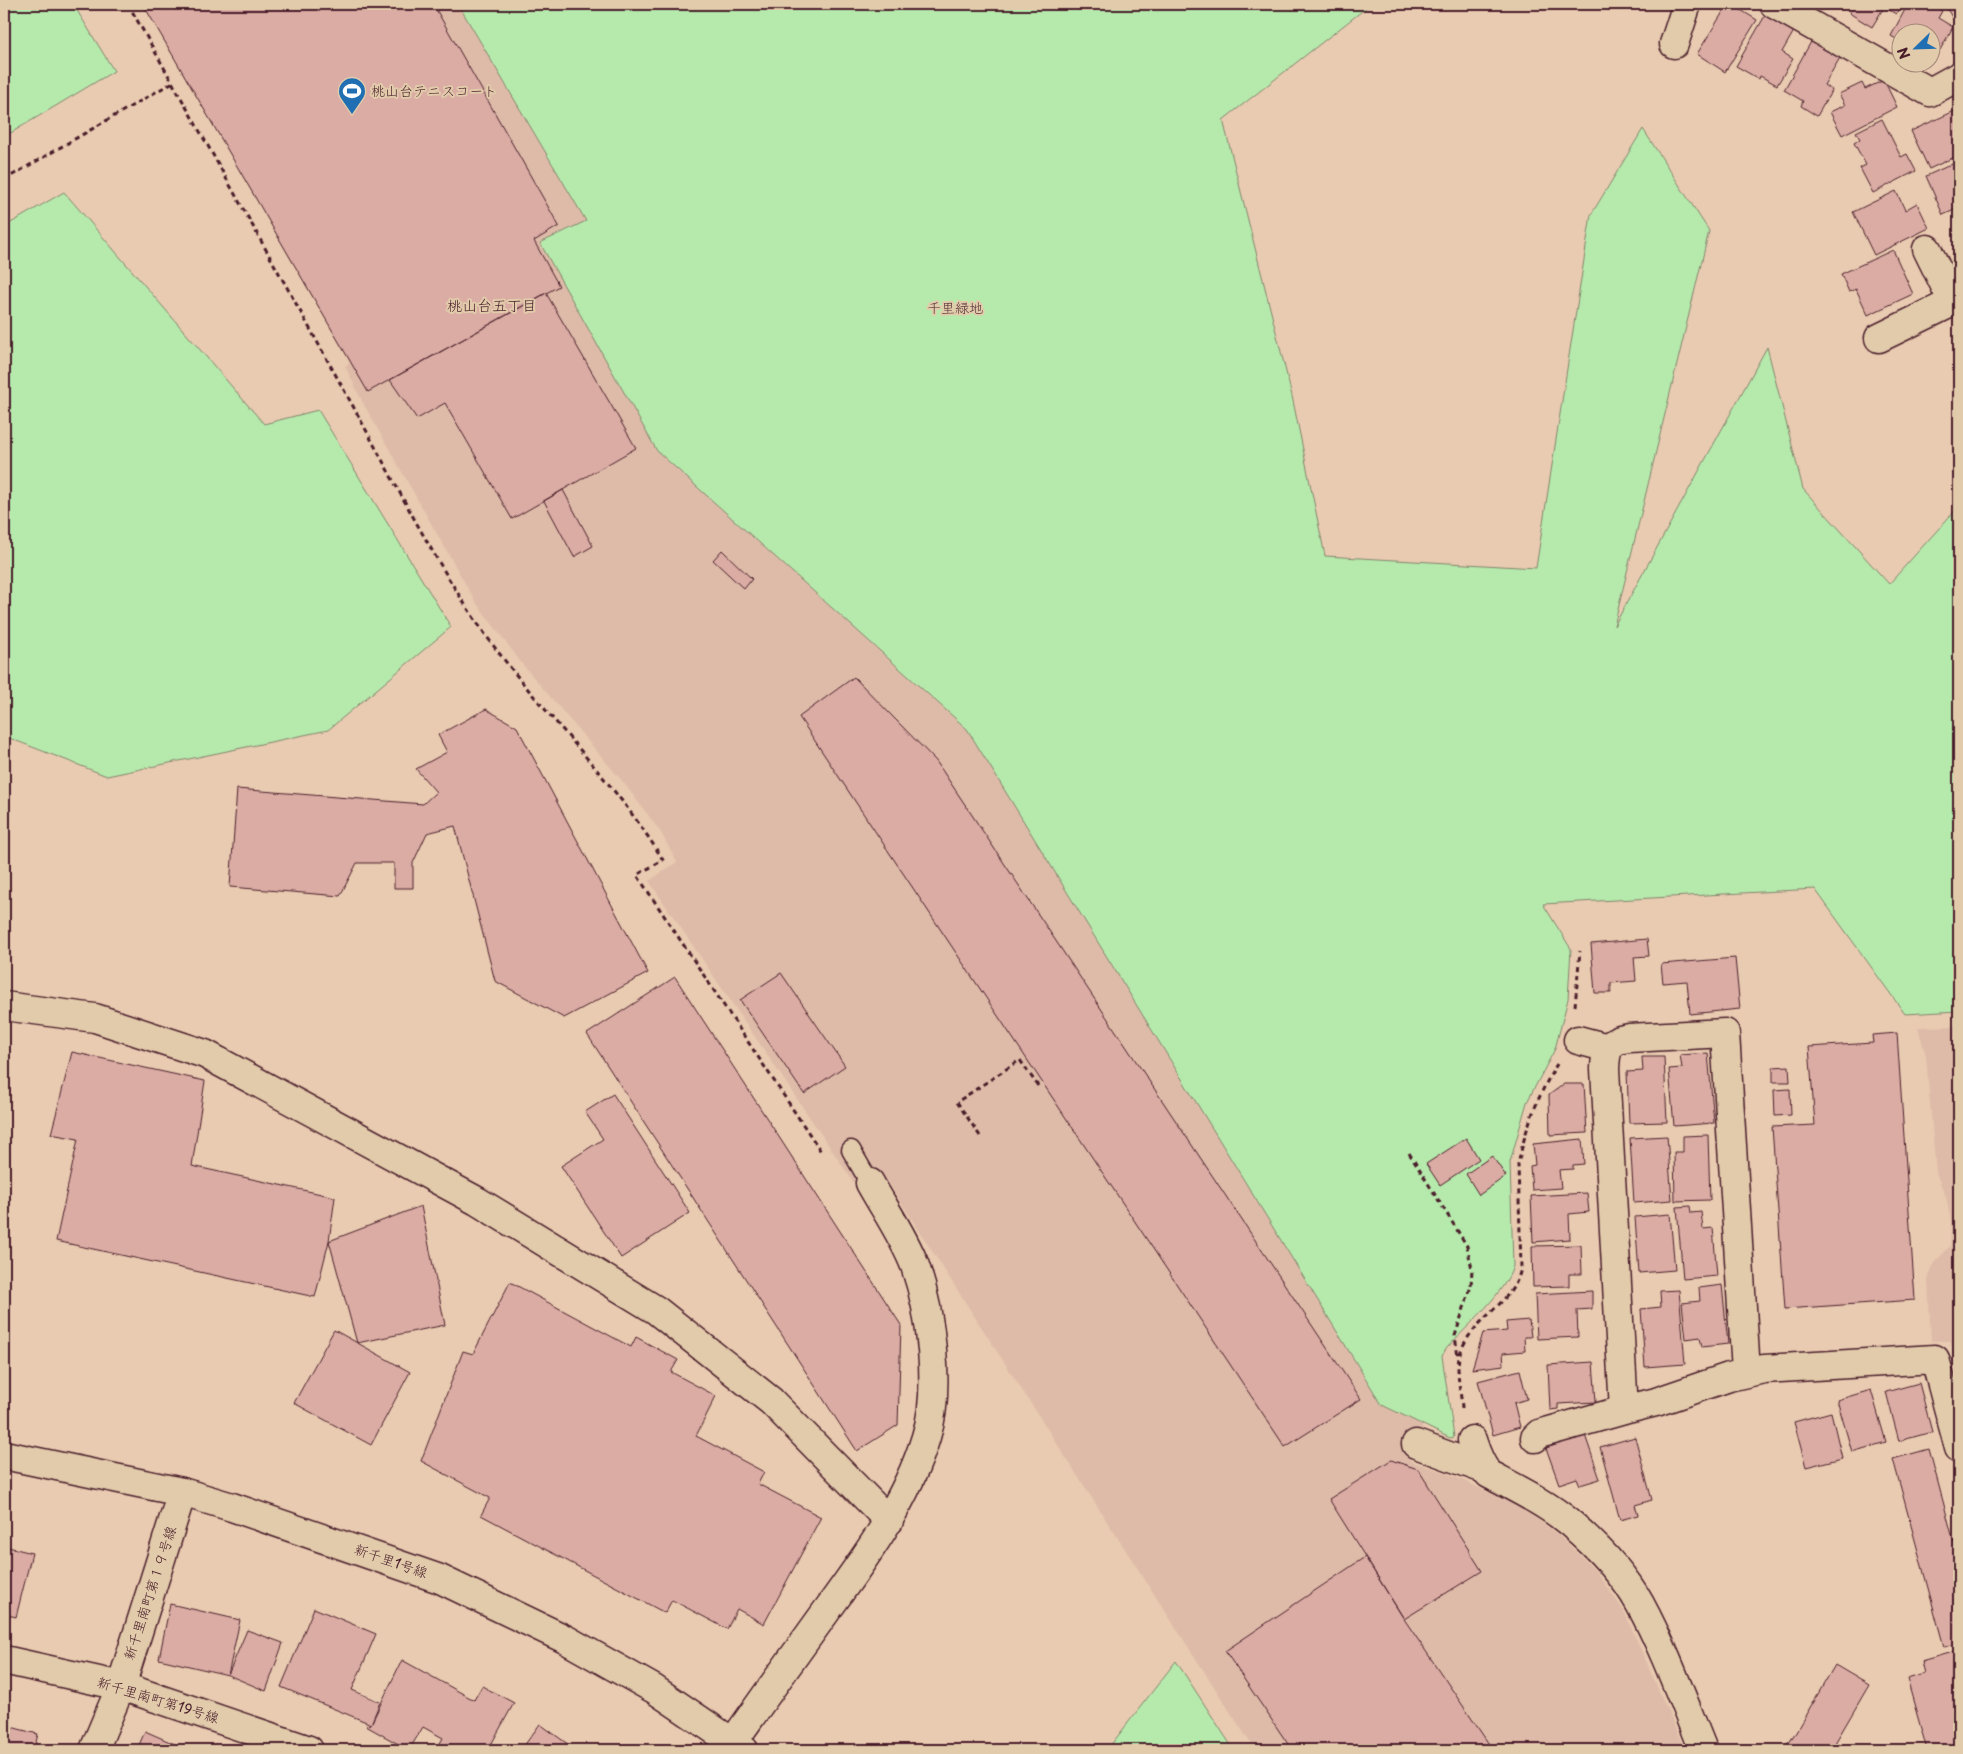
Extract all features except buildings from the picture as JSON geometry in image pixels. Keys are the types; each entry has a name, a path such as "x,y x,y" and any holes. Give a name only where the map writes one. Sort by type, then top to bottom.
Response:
{"street":[{"path":"1674,44 1687,4"},
{"path":"1774,4 1930,92 1959,76"},
{"path":"1880,338 1956,300 1927,249"},
{"path":"4,1006 95,1018 204,1054 477,1201 656,1310 771,1401 889,1521"},
{"path":"1624,1410 1605,1068 1608,1048 1615,1040 1725,1033 1746,1372"},
{"path":"1569,1048 1608,1048"},
{"path":"739,1746 889,1521 909,1483 927,1436 933,1391 932,1351 924,1297 909,1252 870,1183"},
{"path":"1535,1438 1539,1434 1656,1402 1746,1372 1764,1369 1935,1359 1959,1448"},
{"path":"1416,1444 1482,1453 1489,1474 1555,1512 1589,1540 1607,1559 1639,1602 1703,1750"},
{"name":"新千里1号線","path":"4,1455 182,1492 232,1507 440,1579 581,1648 654,1689 739,1746"},
{"name":"新千里南町第１９号線","path":"94,1750 121,1686 182,1492"},
{"name":"新千里南町第19号線","path":"4,1660 121,1686 309,1750"}],"lane":[{"path":"852,1150 870,1183"}],"path":[{"path":"128,4 355,409 394,483 471,614 492,645 528,690 622,799 645,830 663,860 637,875 826,1159"},
{"path":"4,180 173,82"},
{"path":"1574,1014 1580,951"},
{"path":"1459,1368 1459,1355 1465,1342 1475,1328 1506,1296 1520,1277 1518,1165 1521,1149 1541,1089 1569,1048"},
{"path":"980,1136 957,1102 1020,1060 1038,1086"},
{"path":"1409,1153 1467,1246 1472,1269 1471,1286 1455,1336 1462,1408 1482,1453"}],"shaded area":[{"path":"145,4 458,4 586,221 541,243 657,451 967,729 1382,1405 1423,1425 1410,1461 1447,1473 1506,1500 1532,1515 1561,1537 1595,1570 1624,1611 1685,1750 1255,1750 883,1175 859,1190 649,881 677,862 660,831 623,782 523,665 475,601 363,403 345,366 350,363 342,348"},
{"path":"1959,1026 1959,1373 1950,1341 1931,1341 1928,1282 1930,1270 1950,1246 1951,1222 1946,1197 1936,1173 1926,1056 1918,1027"}],"green space":[{"path":"4,4 73,4 114,71 4,137"},
{"name":"千里緑地","path":"458,4 1371,4 1223,120 1292,396 1325,556 1536,568 1591,215 1643,129 1709,231 1614,626 1767,347 1803,489 1889,584 1959,506 1959,1011 1905,1014 1815,889 1543,904 1571,949 1568,999 1555,1049 1527,1102 1510,1162 1513,1266 1509,1276 1494,1298 1446,1349 1442,1356 1454,1437 1450,1438 1382,1405 967,729 657,451 540,243 586,221"},
{"path":"64,192 264,424 318,410 451,627 328,730 107,776 4,736 4,227"},
{"path":"1176,1661 1234,1750 1107,1750"}],"place":[{"name":"桃山台テニスコート","path":"352,115"}],"district":[{"name":"桃山台五丁目","path":"492,306"}]}
